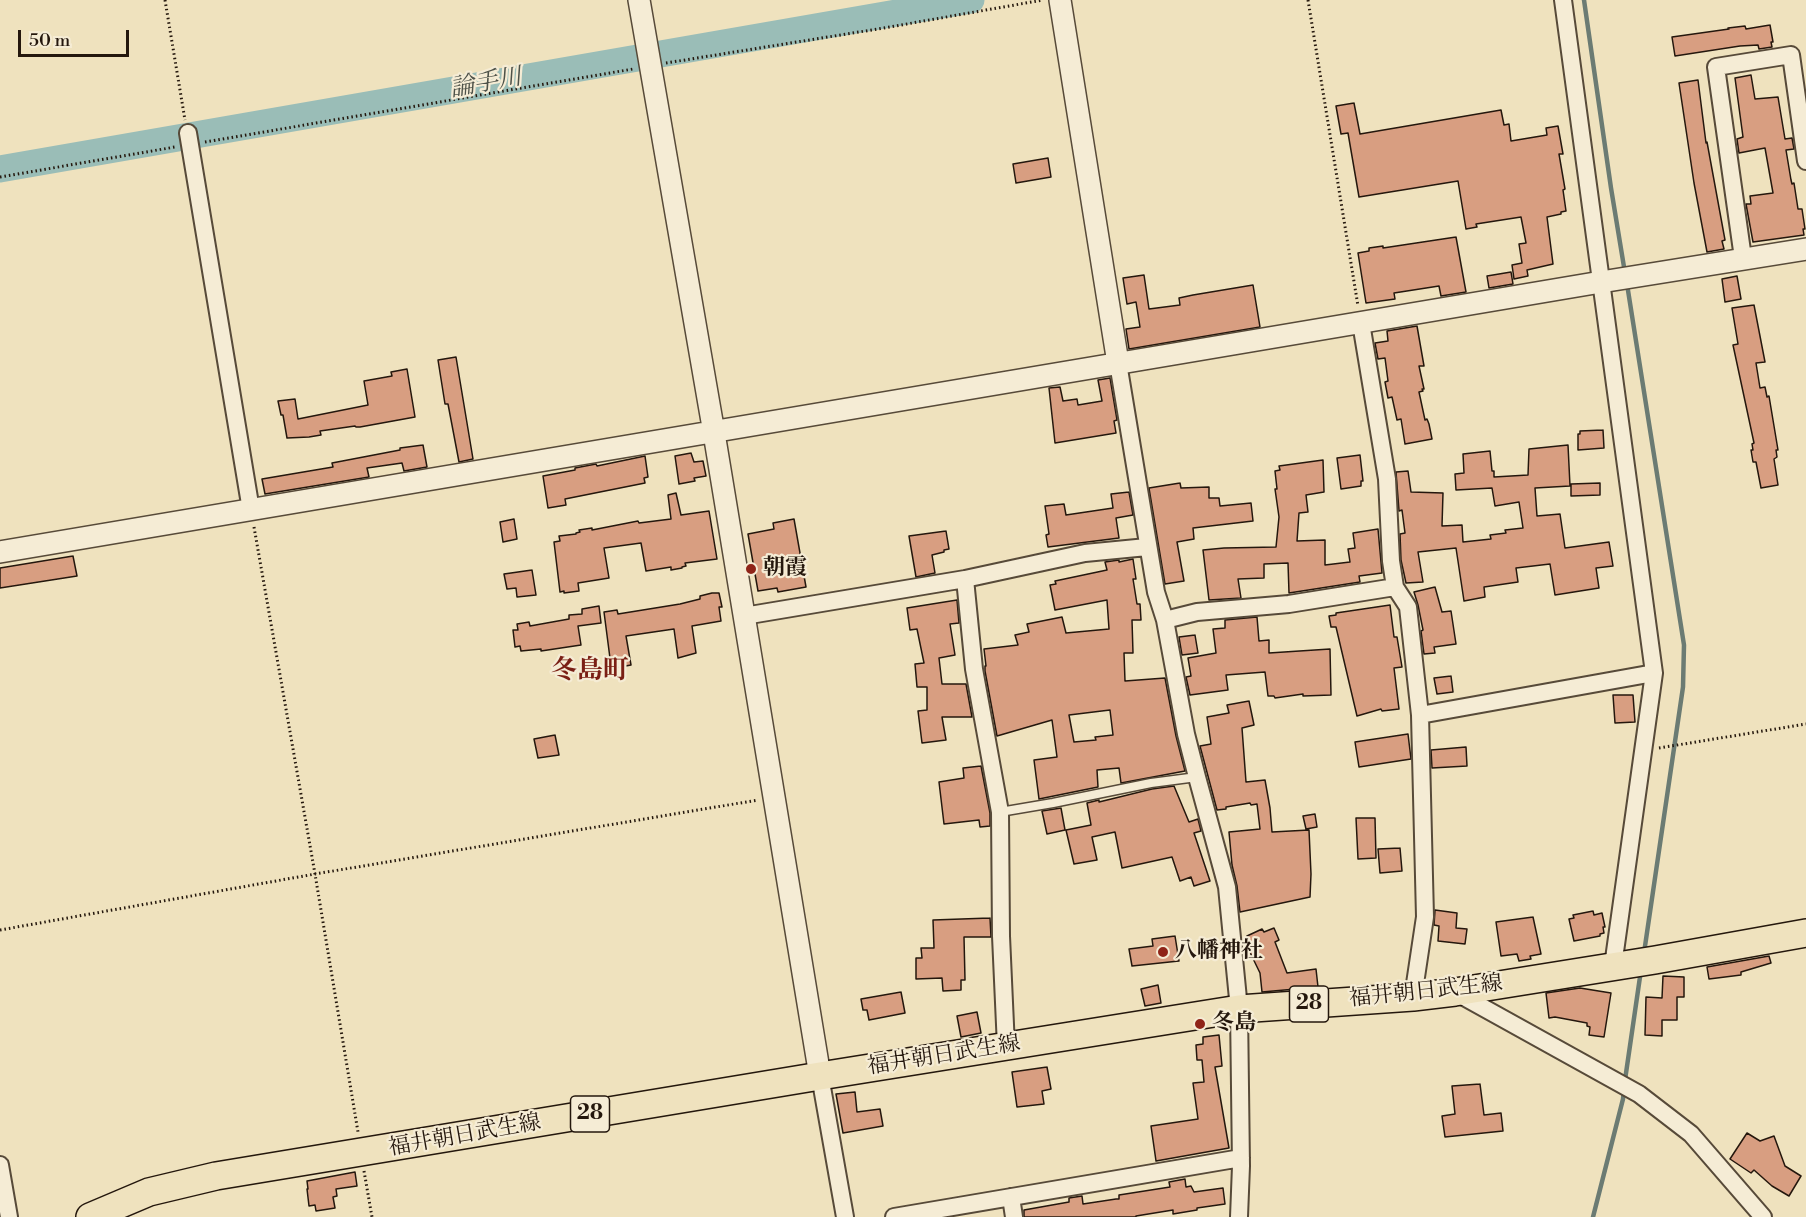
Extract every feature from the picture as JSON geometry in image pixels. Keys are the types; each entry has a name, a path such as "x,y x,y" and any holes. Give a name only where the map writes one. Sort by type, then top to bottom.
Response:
{"main road":[{"name":"福井朝日武生線","path":"90,1217 148,1192 216,1176 820,1076 1239,1009 1455,992 1806,933"}],"street":[{"path":"639,0 845,1217"},
{"path":"1060,0 1147,547 1156,592 1165,620 1186,734 1227,887 1239,1009 1241,1158 1239,1217"},
{"path":"1563,0 1613,280 1653,673 1617,966"},
{"path":"1743,258 1716,68 1791,55 1806,161"},
{"path":"189,139 251,510"},
{"path":"0,552 1806,249"},
{"path":"1361,323 1387,479 1391,561 1395,587 1408,607 1420,715 1425,917 1413,997"},
{"path":"744,616 965,579 1084,552 1147,547"},
{"path":"965,579 974,669 1000,812 1001,936 1006,1047"},
{"path":"1165,620 1197,612 1289,604 1395,587"},
{"path":"1420,715 1653,673"},
{"path":"1455,992 1639,1094 1692,1134 1763,1217"},
{"path":"894,1217 1241,1158"},
{"path":"0,1165 9,1217"},
{"path":"1011,1197 1014,1217"}],"lane":[{"path":"1000,812 1151,783 1197,777"}],"path":[{"path":"165,0 189,139"},
{"path":"0,177 189,139 651,66 1043,0"},
{"path":"1308,0 1361,323"},
{"path":"251,510 372,1217"},
{"path":"1643,751 1806,724"},
{"path":"0,930 315,874 774,797"}],"building":[{"path":"1770,25 1772,47 1759,49 1758,45 1740,46 1675,56 1672,37 1728,28 1745,26 1746,29"},
{"path":"1751,75 1755,99 1778,97 1785,139 1792,138 1794,149 1786,150 1798,209 1802,209 1804,235 1753,242 1746,204 1751,204 1750,196 1773,193 1765,148 1739,153 1737,139 1743,137 1735,78"},
{"path":"1698,80 1706,143 1725,240 1722,241 1724,249 1707,252 1679,83"},
{"path":"1354,103 1360,134 1501,110 1504,125 1509,124 1511,141 1547,135 1546,128 1558,126 1563,154 1559,154 1566,211 1547,217 1553,264 1527,270 1528,276 1514,279 1512,265 1522,263 1519,244 1526,243 1521,217 1476,224 1477,227 1466,229 1458,181 1359,197 1348,133 1341,134 1336,106"},
{"path":"1048,158 1051,177 1016,183 1013,164"},
{"path":"1456,237 1466,292 1441,296 1439,286 1394,293 1395,299 1366,303 1358,253 1369,251 1369,248"},
{"path":"1511,272 1513,284 1489,288 1487,276"},
{"path":"1144,275 1149,309 1180,305 1179,298 1253,285 1260,327 1129,349 1126,329 1140,327 1136,302 1127,304 1123,278"},
{"path":"1737,276 1741,299 1725,302 1722,279"},
{"path":"1754,305 1765,362 1756,363 1760,388 1765,387 1767,397 1769,396 1778,450 1776,450 1777,457 1774,459 1778,485 1761,488 1756,462 1753,462 1751,450 1753,450 1752,444 1754,443 1733,345 1738,344 1732,308"},
{"path":"1417,326 1424,366 1419,366 1424,389 1419,392 1432,439 1405,444 1401,419 1397,420 1392,397 1388,398 1385,358 1378,359 1375,343 1388,341 1387,331"},
{"path":"456,357 473,459 459,462 448,404 445,404 438,360"},
{"path":"407,369 415,417 360,427 320,431 321,435 309,437 287,438 278,401 295,399 298,419 368,405 364,381 392,376 391,372"},
{"path":"1110,378 1117,420 1114,421 1116,433 1055,443 1049,388 1060,387 1063,401 1077,399 1078,405 1102,401 1098,380"},
{"path":"1603,430 1604,448 1578,450 1580,431"},
{"path":"423,445 427,467 404,471 402,463 367,468 369,477 265,494 262,479 333,467 332,463"},
{"path":"1568,445 1570,486 1535,488 1537,516 1560,514 1565,548 1609,542 1613,566 1596,568 1599,588 1555,595 1550,564 1516,568 1518,582 1484,587 1485,597 1464,601 1456,548 1418,552 1423,582 1406,583 1401,560 1400,534 1405,533 1402,510 1399,511 1396,472 1408,471 1411,492 1443,493 1442,526 1462,525 1463,542 1491,539 1490,535 1523,528 1519,502 1495,506 1492,488 1456,490 1455,474 1464,473 1463,454 1490,451 1494,477 1528,475 1529,449"},
{"path":"691,453 694,462 703,461 706,476 679,484 675,456"},
{"path":"1360,455 1363,481 1361,481 1361,486 1341,489 1337,458"},
{"path":"645,456 648,477 644,478 645,483 565,499 566,505 548,508 543,476"},
{"path":"1323,460 1324,492 1306,495 1308,512 1299,513 1297,541 1325,540 1325,565 1350,562 1348,549 1355,548 1353,533 1378,529 1382,573 1359,576 1360,582 1289,593 1288,563 1264,564 1264,578 1238,579 1241,598 1209,600 1203,550 1276,547 1279,517 1275,471 1280,470 1279,466"},
{"path":"1180,483 1181,488 1209,487 1209,498 1219,498 1220,506 1251,503 1253,521 1193,528 1194,539 1177,542 1184,581 1165,584 1149,488"},
{"path":"1600,483 1600,495 1571,496 1571,484"},
{"path":"1129,492 1133,515 1116,518 1119,538 1048,547 1046,535 1049,534 1045,506 1064,504 1066,515 1113,508 1111,494"},
{"path":"676,493 681,515 709,511 717,559 685,563 686,566 682,568 671,570 671,567 646,571 641,543 604,548 609,578 578,583 579,591 560,592 554,542 560,541 559,536 576,534 580,532 579,530 592,528 592,530 638,521 639,523 671,519 668,495"},
{"path":"514,519 517,539 503,542 500,522"},
{"path":"794,519 806,587 778,592 777,588 758,591 748,534 774,529 773,523"},
{"path":"946,531 949,549 932,555 935,573 916,577 909,536"},
{"path":"73,556 77,576 0,588 0,568"},
{"path":"1133,559 1136,579 1133,579 1137,604 1140,604 1141,620 1132,620 1133,653 1124,653 1125,681 1165,678 1185,771 1121,783 1119,768 1097,770 1098,787 1039,799 1034,760 1057,757 1052,720 997,736 985,671 984,649 1018,645 1015,635 1029,632 1027,624 1062,617 1066,633 1109,629 1107,600 1055,610 1050,585 1056,584 1055,581 1107,570 1105,562 1119,560 1119,562","holes":["1110,710 1113,735 1095,737 1096,740 1074,742 1069,715"]},
{"path":"532,570 536,595 517,597 516,588 507,589 504,574"},
{"path":"1435,587 1442,612 1451,611 1456,644 1434,647 1435,653 1424,654 1421,631 1423,630 1414,592"},
{"path":"712,593 719,593 722,607 719,607 721,621 692,626 696,653 678,658 674,629 626,636 631,665 615,668 611,666 604,612 617,610 618,614 680,604"},
{"path":"957,600 959,623 950,624 955,655 939,658 942,684 966,684 972,717 942,717 946,740 922,743 918,711 927,710 927,687 917,687 915,664 924,663 917,629 910,630 907,608"},
{"path":"1390,605 1394,637 1397,637 1402,667 1394,668 1399,709 1382,711 1381,709 1357,716 1336,627 1331,627 1329,616"},
{"path":"599,606 601,623 578,626 581,645 541,651 541,649 521,651 520,646 515,647 513,630 518,630 517,624 529,622 530,626 569,619 569,615 582,614 582,609"},
{"path":"1257,617 1259,641 1269,640 1269,653 1330,649 1331,695 1303,696 1303,694 1275,698 1268,696 1265,672 1226,675 1228,690 1190,695 1186,677 1191,676 1188,658 1216,653 1213,629 1225,628 1225,620"},
{"path":"1195,635 1198,653 1182,655 1179,637"},
{"path":"1451,676 1453,692 1437,694 1434,678"},
{"path":"1613,695 1633,695 1635,722 1615,723"},
{"path":"1249,701 1254,725 1242,728 1246,782 1265,780 1272,832 1309,830 1311,874 1310,897 1240,912 1229,832 1260,829 1257,804 1251,805 1250,803 1217,810 1200,746 1211,744 1207,717 1229,713 1227,705"},
{"path":"1408,734 1411,759 1359,767 1355,742"},
{"path":"555,735 559,755 538,758 534,739"},
{"path":"1466,747 1467,766 1432,768 1431,750"},
{"path":"981,766 990,813 990,826 980,827 979,820 944,824 939,782 964,778 963,768"},
{"path":"1174,786 1189,822 1198,819 1201,831 1194,833 1210,881 1194,886 1191,877 1180,881 1172,857 1122,868 1115,832 1092,837 1097,860 1074,864 1066,830 1091,825 1087,803"},
{"path":"1061,808 1065,830 1047,834 1042,811"},
{"path":"1315,814 1317,827 1306,829 1303,816"},
{"path":"1356,818 1375,818 1376,858 1358,859"},
{"path":"1400,848 1402,871 1380,873 1378,849"},
{"path":"1435,910 1457,913 1456,928 1467,929 1465,944 1438,941 1439,926 1434,925"},
{"path":"1593,911 1594,915 1602,913 1604,933 1600,936 1574,941 1569,919 1574,918 1573,915"},
{"path":"1533,917 1541,954 1519,961 1517,954 1501,956 1496,922"},
{"path":"990,918 991,937 964,937 965,980 961,980 961,990 943,991 942,978 916,979 916,958 922,958 921,948 934,948 933,920"},
{"path":"1274,928 1279,940 1275,942 1287,973 1316,969 1318,987 1262,992 1260,973 1244,940 1247,936 1262,929 1264,932"},
{"path":"1175,936 1179,961 1132,966 1129,949 1153,946 1152,939"},
{"path":"1769,956 1771,963 1741,972 1741,975 1709,979 1707,967"},
{"path":"1663,976 1684,977 1684,997 1677,997 1677,1020 1662,1020 1662,1036 1645,1035 1646,997 1662,998"},
{"path":"1158,985 1161,1003 1145,1006 1141,989"},
{"path":"1580,988 1611,993 1604,1037 1589,1035 1590,1027 1587,1023 1549,1018 1546,993"},
{"path":"901,992 905,1013 869,1020 867,1010 863,1010 861,999"},
{"path":"977,1012 981,1033 961,1037 957,1016"},
{"path":"1219,1035 1222,1066 1215,1067 1229,1148 1156,1161 1151,1126 1198,1119 1193,1083 1204,1082 1202,1060 1197,1060 1196,1045 1203,1044 1203,1037"},
{"path":"1047,1067 1051,1089 1042,1091 1044,1104 1017,1107 1012,1072"},
{"path":"1480,1084 1484,1115 1501,1113 1503,1131 1445,1137 1442,1116 1455,1114 1452,1086"},
{"path":"855,1092 857,1112 880,1109 883,1126 843,1133 836,1094"},
{"path":"1747,1133 1760,1141 1774,1136 1785,1166 1801,1176 1789,1196 1772,1186 1754,1170 1751,1173 1730,1159"},
{"path":"355,1172 357,1186 336,1189 337,1196 333,1197 335,1208 316,1211 315,1205 309,1206 307,1181"},
{"path":"1185,1179 1186,1187 1191,1186 1194,1192 1223,1188 1225,1204 1173,1214 1173,1210 1136,1217 1024,1217 1024,1210 1069,1202 1069,1198 1082,1196 1083,1204 1119,1199 1119,1195 1170,1187 1169,1182"}],"waterway":[{"name":"論手川","path":"0,169 971,0"},
{"path":"1584,0 1625,273"},
{"path":"1627,284 1684,645 1683,687 1644,953"},
{"path":"1625,1080 1641,970"},
{"path":"1593,1217 1624,1089"}],"place":[{"name":"朝霞","path":"751,569"},
{"name":"八幡神社","path":"1163,952"},
{"name":"冬島","path":"1200,1024"}],"district":[{"name":"冬島町","path":"590,672"}]}
